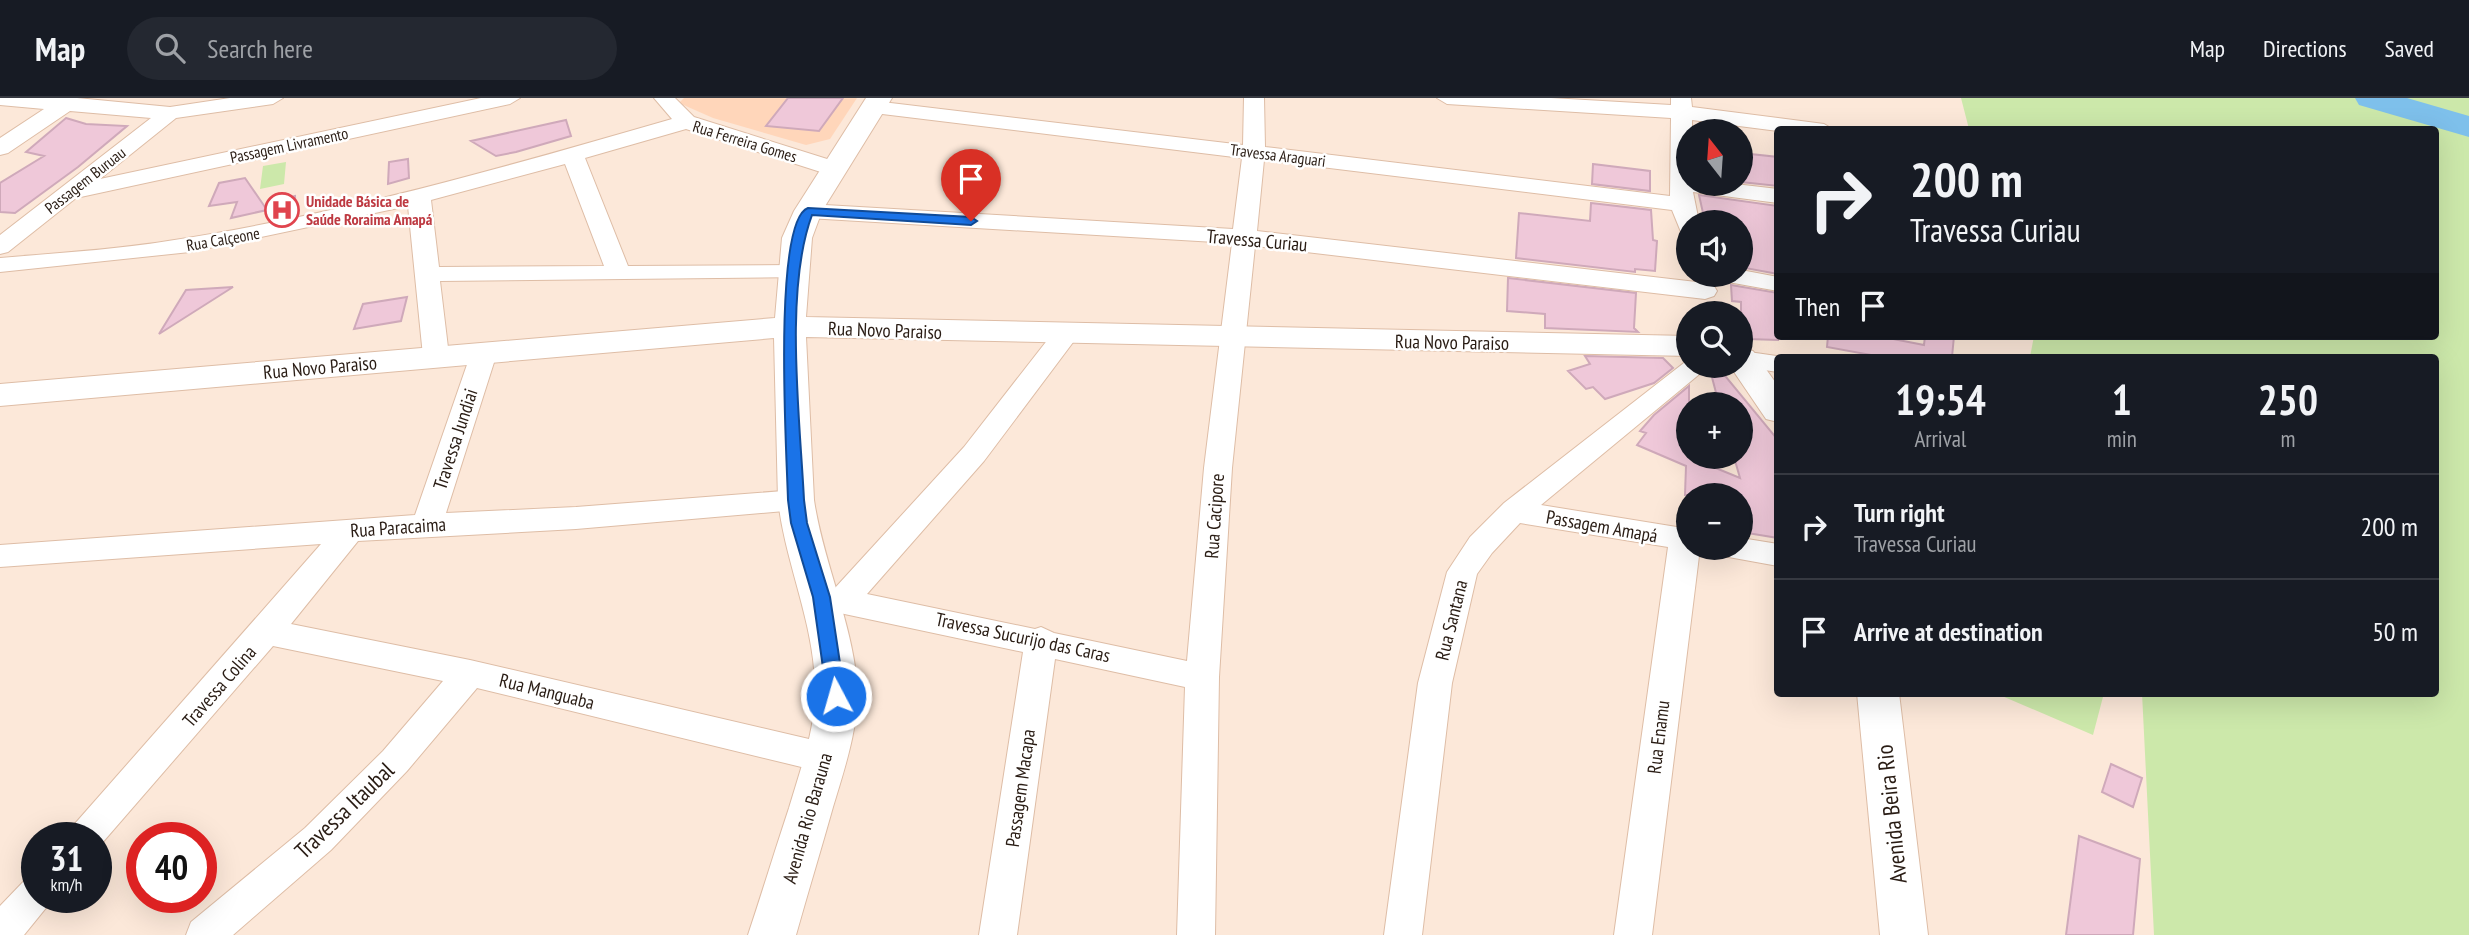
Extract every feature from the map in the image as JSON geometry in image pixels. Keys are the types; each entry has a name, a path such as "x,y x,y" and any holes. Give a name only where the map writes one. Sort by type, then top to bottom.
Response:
{"street":[{"path":"0,99 69,102 170,113 273,98"},
{"name":"Passagem Livramento","path":"68,193 510,98"},
{"name":"Rua Ferreira Gomes","path":"664,98 686,122 835,169"},
{"name":"Rua Cacipore","path":"1196,935 1202,677 1232,339 1254,152 1254,98"},
{"path":"1447,98 1680,105 1801,126"},
{"path":"0,148 69,102"},
{"name":"Travessa Araguari","path":"876,102 1254,152 1676,193"},
{"name":"Avenida Rio Barauna","path":"772,935 826,758 835,711 832,598 799,523 796,500 790,327 797,238 808,211 876,102"},
{"name":"Passagem Buruau","path":"0,247 170,113"},
{"name":"Rua Calçeone","path":"0,265 187,246 302,225 419,198 686,122"},
{"path":"573,155 620,273"},
{"name":"Travessa Araguari","path":"1754,195 1774,196"},
{"path":"419,198 425,274 436,356"},
{"name":"Travessa Curiau","path":"808,211 1243,237 1708,293"},
{"path":"425,274 794,272"},
{"path":"1753,280 1774,283"},
{"name":"Rua Novo Paraiso","path":"0,395 790,327 1232,339 1676,346"},
{"path":"832,598 974,454 1065,335"},
{"name":"Travessa Jundiai","path":"427,525 484,353"},
{"path":"1753,361 1774,363"},
{"path":"1753,375 1774,405"},
{"name":"Rua Santana","path":"1404,935 1435,683 1462,572 1481,545 1514,511 1678,378"},
{"name":"Rua Paracaima","path":"6,561 350,530 576,518 796,500"},
{"name":"Passagem Amapá","path":"1514,511 1676,538"},
{"name":"Travessa Colina","path":"99,822 266,632 350,530"},
{"path":"1753,551 1774,554"},
{"name":"Rua Enamu","path":"1633,935 1683,560"},
{"name":"Travessa Sucurijo das Caras","path":"832,598 1041,640 1202,677"},
{"name":"Rua Manguaba","path":"266,632 470,673 826,758"},
{"name":"Passagem Macapa","path":"998,935 1041,640"},
{"name":"Travessa Itaubal","path":"205,935 318,839 395,761 470,673"},
{"name":"Avenida Beira Rio","path":"1878,697 1903,935"},
{"path":"0,934 21,910"}],"shaded area":[{"path":"684,98 857,98 830,139 806,145 713,118 679,103"}],"green space":[{"path":"1961,98 2469,98 2469,935 2154,935 2142,697 2439,697 2439,354 2031,354 2033,340 2439,340 2439,126 1968,126"},
{"path":"286,162 284,184 260,189 263,166"},
{"path":"2004,697 2103,697 2093,735"}],"building":[{"path":"788,98 843,98 819,131 766,126"},
{"path":"66,118 86,124 127,126 78,167 15,213 0,212 0,183 44,156 26,152"},
{"path":"566,120 571,136 516,152 496,156 471,141"},
{"path":"1754,154 1774,157 1774,186 1754,183"},
{"path":"408,159 409,178 388,184 389,162"},
{"path":"1593,164 1650,171 1650,191 1592,184"},
{"path":"245,178 267,210 231,218 237,202 209,206 219,183"},
{"name":"Unidade Básica de Saúde Roraima Amapá","path":"295,196 296,215 269,220 269,202"},
{"path":"1699,196 1774,205 1774,273 1753,269 1753,210 1702,210"},
{"path":"1591,203 1651,210 1653,240 1657,241 1655,271 1635,269 1635,272 1516,258 1519,213 1590,221"},
{"path":"1508,278 1636,293 1634,328 1638,332 1545,328 1545,314 1507,311"},
{"path":"233,287 159,334 186,290"},
{"path":"1731,287 1774,292 1774,340 1753,339 1753,301 1732,301"},
{"path":"407,297 401,321 354,329 363,304"},
{"path":"1828,340 1898,340 1924,345 1925,340 1954,340 1952,354 1866,354 1827,347"},
{"path":"1585,356 1663,358 1673,368 1654,383 1605,399 1593,387 1586,389 1568,371 1590,364"},
{"path":"1712,378 1727,378 1738,392 1716,392"},
{"path":"1676,397 1676,462 1637,445 1646,433 1640,431"},
{"path":"1753,410 1774,435 1774,537 1753,534 1753,483 1685,483 1686,469 1718,469 1740,478 1737,469 1753,469"},
{"path":"2111,764 2142,778 2133,807 2102,792"},
{"path":"2079,836 2140,859 2133,935 2066,935"}],"waterway":[{"path":"2371,98 2469,127"}],"place":[{"name":"Unidade Básica de Saúde Roraima Amapá","path":"282,210"}],"route":[{"path":"836,696 836,681 821,597 799,523 796,500 790,327 797,238 808,211 971,221"}]}
